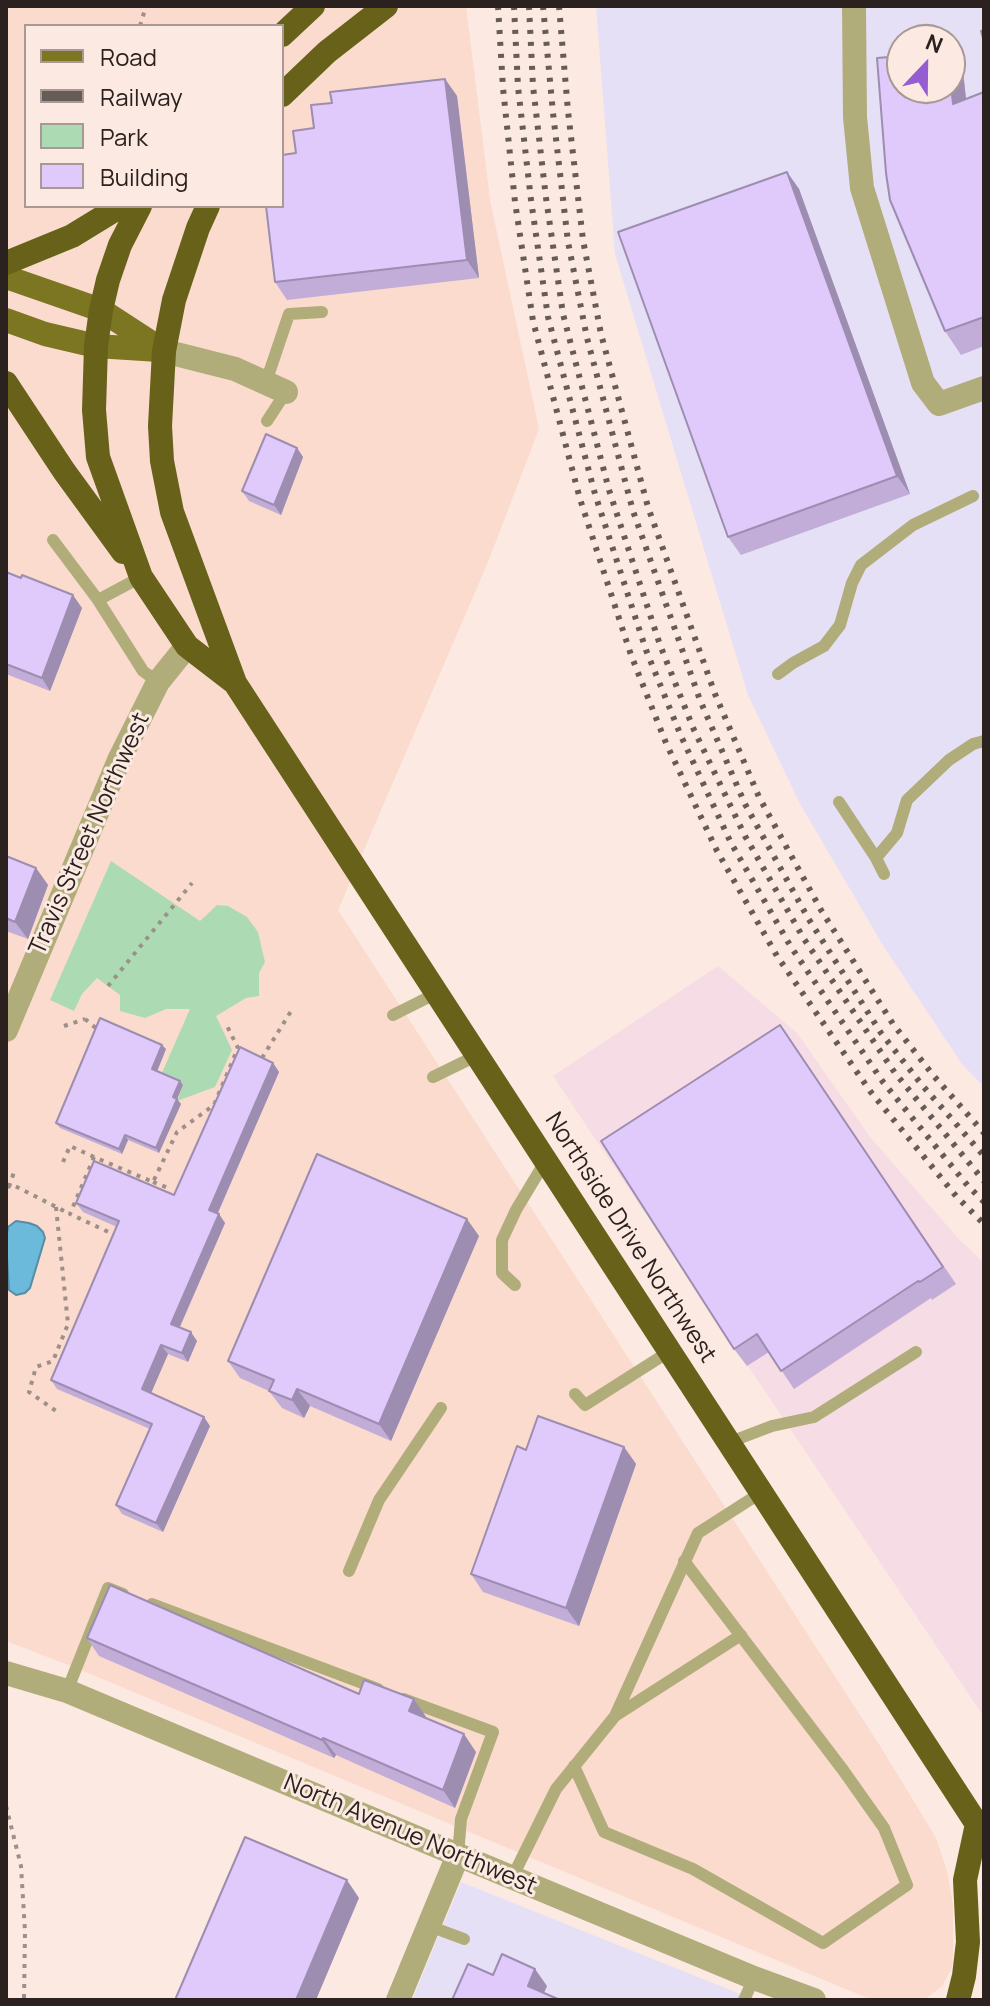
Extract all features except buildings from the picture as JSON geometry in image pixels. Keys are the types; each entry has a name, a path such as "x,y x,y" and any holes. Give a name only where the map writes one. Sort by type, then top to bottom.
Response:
{"highway":[{"path":"284,33 313,6"},
{"path":"284,93 327,52 386,6"},
{"path":"6,263 72,236 118,208"},
{"name":"Northside Drive Northwest","path":"139,208 120,245 101,310 96,346 94,410 98,457 141,577 187,646 235,683"},
{"name":"Northside Drive Northwest","path":"207,208 174,300 164,351 160,426 162,461 172,512 235,683 982,1827 965,1880 968,1942 958,2000"},
{"path":"6,383 64,471 141,577"}],"main road":[{"path":"6,277 101,310 164,351"},
{"path":"6,320 45,334 96,346 164,351"}],"street":[{"path":"854,6 855,117 862,188 923,383 939,404 982,394"},
{"path":"164,351 235,369 276,387"},
{"name":"Travis Street Northwest","path":"6,1030 120,758 158,682 187,646"},
{"name":"North Avenue Northwest","path":"6,1673 67,1691 512,1878 814,2000"},
{"path":"398,2000 458,1855"}],"lane":[{"path":"267,421 289,314 322,312"},
{"path":"778,674 824,646 840,625 852,583 861,565 913,525 973,496"},
{"path":"53,540 98,600 143,671 158,682"},
{"path":"98,600 141,577"},
{"path":"876,858 897,833 907,800 949,760 973,744 984,741"},
{"path":"839,802 884,874"},
{"path":"393,1015 437,993"},
{"path":"433,1077 478,1055"},
{"path":"515,1285 502,1273 502,1240 546,1160"},
{"path":"575,1394 585,1405 670,1351"},
{"path":"730,1442 772,1426 814,1417 916,1352"},
{"path":"349,1571 379,1500 441,1408"},
{"path":"512,1878 556,1789 615,1716 698,1533 762,1492"},
{"path":"574,1766 604,1832 693,1869 823,1943 907,1885 884,1828 684,1561"},
{"path":"67,1691 108,1588 493,1732 461,1819 458,1855"},
{"path":"615,1716 741,1635"},
{"path":"429,1926 464,1939"},
{"path":"744,2000 754,1978"}],"path":[{"path":"108,986 192,883"},
{"path":"250,1054 263,1059 293,1008"},
{"path":"64,1026 85,1017 97,1029"},
{"path":"153,1182 177,1132 214,1105 238,1048 227,1026"},
{"path":"63,1162 70,1146 168,1188 164,1197"},
{"path":"70,1214 94,1157"},
{"path":"7,1187 14,1172"},
{"path":"7,1187 15,1186 122,1238"},
{"path":"80,1190 90,1195"},
{"path":"56,1207 68,1324 53,1361 36,1367 29,1392 56,1411"},
{"path":"6,1806 21,1866 25,1931 24,2000"}],"shaded area":[{"path":"6,6 466,6 490,200 539,429 488,562 338,910 882,1749 936,1838 947,1871 953,1905 952,1967 942,1986 924,2000 872,2000 6,1641"},
{"path":"596,6 984,6 984,1087 962,1064 884,947 800,804 748,695 615,254"},
{"path":"718,966 797,1033 870,1137 957,1237 984,1263 984,1717 553,1076"},
{"path":"461,1882 755,2000 412,2000"}],"green space":[{"path":"111,861 200,921 217,905 228,906 247,917 258,932 265,962 259,973 259,996 246,998 216,1016 232,1050 215,1087 177,1101 183,1085 161,1075 190,1009 166,1009 145,1018 120,1011 120,995 97,978 82,994 74,1011 50,1000"}],"water":[{"path":"16,1221 37,1226 45,1238 30,1288 16,1295 9,1290 6,1240 8,1227"}],"railway":[{"path":"498,6 515,202 533,321 580,499 631,655 666,743 717,851 777,956 870,1091 956,1196 984,1224"},
{"path":"514,6 518,87 548,317 595,494 646,650 681,736 731,843 791,947 883,1082 984,1202"},
{"path":"529,6 533,86 563,314 609,490 660,645 694,730 745,836 804,939 895,1073 984,1181"},
{"path":"543,6 568,242 587,338 633,511 700,700 745,804 808,918 881,1033 984,1156"},
{"path":"559,6 583,240 601,334 648,507 715,694 759,797 821,910 893,1024 984,1133"}]}
